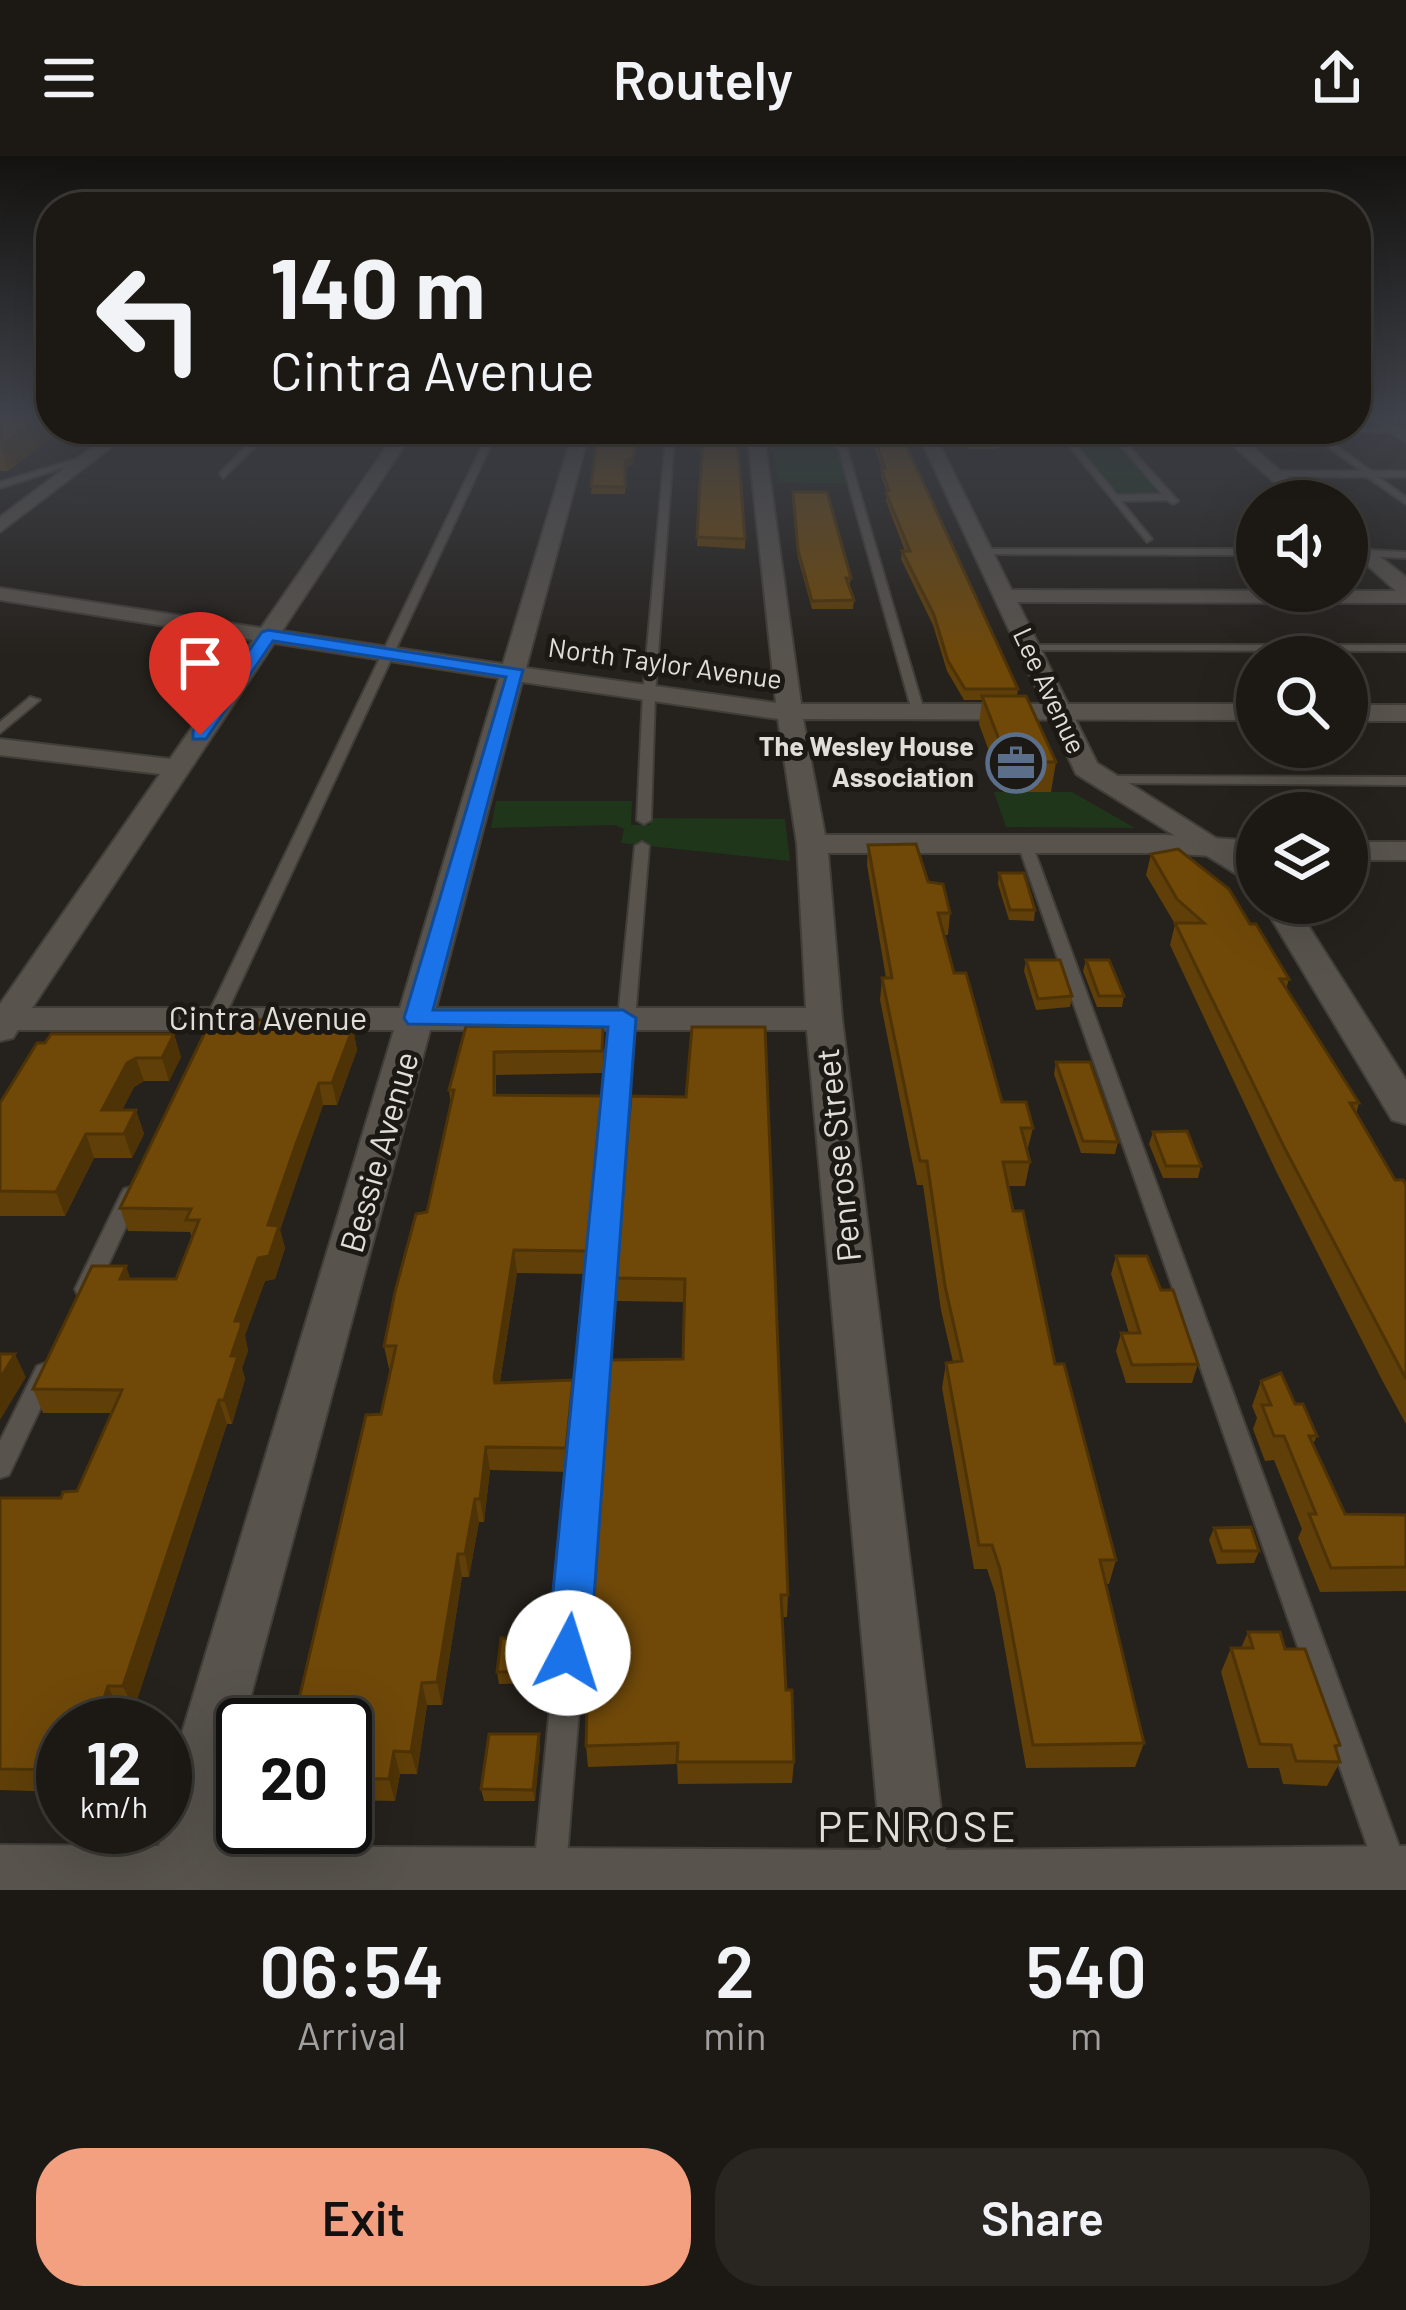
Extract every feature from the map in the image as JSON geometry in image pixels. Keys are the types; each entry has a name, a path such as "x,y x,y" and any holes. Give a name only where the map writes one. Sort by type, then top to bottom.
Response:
{"street":[{"path":"0,526 37,497"},
{"path":"2,1023 362,497"},
{"name":"Bessie Avenue","path":"186,1884 202,1766 564,497"},
{"name":"Penrose Street","path":"763,497 812,844 824,1019 916,1882"},
{"name":"Lee Avenue","path":"957,497 1086,768 1098,780 1236,863"},
{"path":"1368,562 1406,592"},
{"path":"1005,596 1406,592"},
{"name":"North Taylor Avenue","path":"0,594 790,712 1236,712"},
{"path":"1368,713 1406,713"},
{"path":"0,747 177,768"},
{"path":"812,844 1236,849"},
{"path":"1368,850 1406,851"},
{"path":"1291,924 1406,1111"},
{"name":"Cintra Avenue","path":"2,1023 210,1029 418,1018 824,1019"},
{"path":"0,1878 186,1884 549,1880 654,1886 916,1882 1067,1886 1401,1879"}],"lane":[{"path":"210,1029 461,497"},
{"path":"644,820 665,497"},
{"path":"857,497 918,711"},
{"path":"1115,499 1169,497"},
{"path":"1115,499 1147,539"},
{"path":"983,552 1236,552"},
{"path":"1368,553 1406,555"},
{"path":"1030,648 1406,648"},
{"path":"0,729 34,700"},
{"path":"1098,780 1406,782"},
{"path":"1024,844 1401,1879"},
{"path":"549,1880 641,846"},
{"path":"82,1296 143,1168"},
{"path":"0,1467 51,1360"}],"green space":[{"path":"994,792 1072,792 1135,828 1006,827"},
{"path":"496,801 632,801 631,825 650,825 650,818 785,819 790,861 621,843 624,829 615,825 491,828"}],"building":[{"path":"699,497 742,497 745,539 697,537"},
{"path":"793,497 828,497 854,600 812,601 798,550"},
{"path":"888,497 930,497 1018,689 965,689 948,661 934,615 902,551 910,551"},
{"path":"982,696 1026,696 1056,762 1008,762"},
{"path":"916,844 928,882 943,884 950,913 938,913 954,973 966,973 1002,1102 1026,1102 1033,1128 1021,1128 1030,1162 1003,1162 1013,1211 1023,1211 1055,1364 1064,1364 1116,1560 1100,1560 1144,1743 1033,1745 1000,1569 992,1545 979,1545 946,1363 962,1361 945,1286 927,1161 920,1161 882,978 892,978 868,845"},
{"path":"1178,849 1229,889 1236,901 1236,924 1256,924 1289,979 1280,979 1359,1103 1350,1103 1395,1180 1406,1185 1406,1379 1283,1145 1175,923 1204,923 1177,899 1151,854"},
{"path":"999,873 1024,873 1035,910 1010,910"},
{"path":"1026,960 1060,960 1072,996 1038,999"},
{"path":"1086,960 1109,960 1124,996 1099,996"},
{"path":"241,1018 353,1028 332,1083 319,1083 296,1144 268,1225 279,1226 269,1256 258,1258 235,1321 241,1321 241,1327 231,1356 238,1356 224,1400 219,1400 123,1686 108,1686 104,1698 36,1698 36,1770 0,1769 0,1498 61,1498 63,1492 77,1491 122,1390 33,1389 92,1266 126,1266 120,1279 176,1279 199,1220 186,1220 191,1209 120,1208 208,1026 237,1026"},
{"path":"466,1026 603,1027 602,1051 494,1052 494,1095 602,1096 587,1251 514,1250 494,1378 495,1383 573,1380 566,1448 486,1447 480,1499 475,1499 465,1554 458,1554 437,1682 422,1683 411,1752 394,1751 389,1779 372,1779 372,1698 299,1698 366,1415 381,1414 396,1346 384,1346 395,1292 416,1214 427,1212 454,1090 449,1090"},
{"path":"692,1027 765,1027 788,1595 781,1595 794,1762 677,1762 678,1743 586,1746 588,1663 583,1660 609,1360 683,1359 685,1279 615,1278 631,1096 686,1097"},
{"path":"51,1034 174,1034 162,1058 136,1058 127,1063 102,1110 136,1110 124,1134 86,1134 56,1192 0,1191 0,1103 37,1043 45,1043"},
{"path":"1056,1062 1090,1062 1118,1142 1083,1141"},
{"path":"1187,1131 1201,1166 1166,1166 1153,1132"},
{"path":"1116,1256 1147,1256 1161,1290 1173,1290 1198,1364 1132,1365 1121,1333 1140,1333"},
{"path":"0,1354 15,1354 0,1379"},
{"path":"1281,1373 1295,1404 1303,1404 1317,1436 1309,1436 1345,1514 1406,1515 1406,1567 1331,1568 1309,1514 1316,1514 1284,1436 1274,1436 1262,1405 1271,1405 1261,1381"},
{"path":"1251,1527 1259,1551 1222,1551 1214,1528"},
{"path":"1248,1632 1280,1632 1285,1649 1305,1649 1340,1745 1335,1746 1340,1762 1296,1761 1291,1745 1260,1744 1231,1648 1253,1648"},
{"path":"501,1638 550,1638 546,1671 497,1672"},
{"path":"489,1734 539,1734 533,1790 481,1789"}],"place":[{"name":"The Wesley House Association","path":"1016,763"}],"district":[{"name":"PENROSE","path":"918,1827"}],"route":[{"path":"200,735 268,635 516,674 418,1018 623,1018 568,1653"}]}
